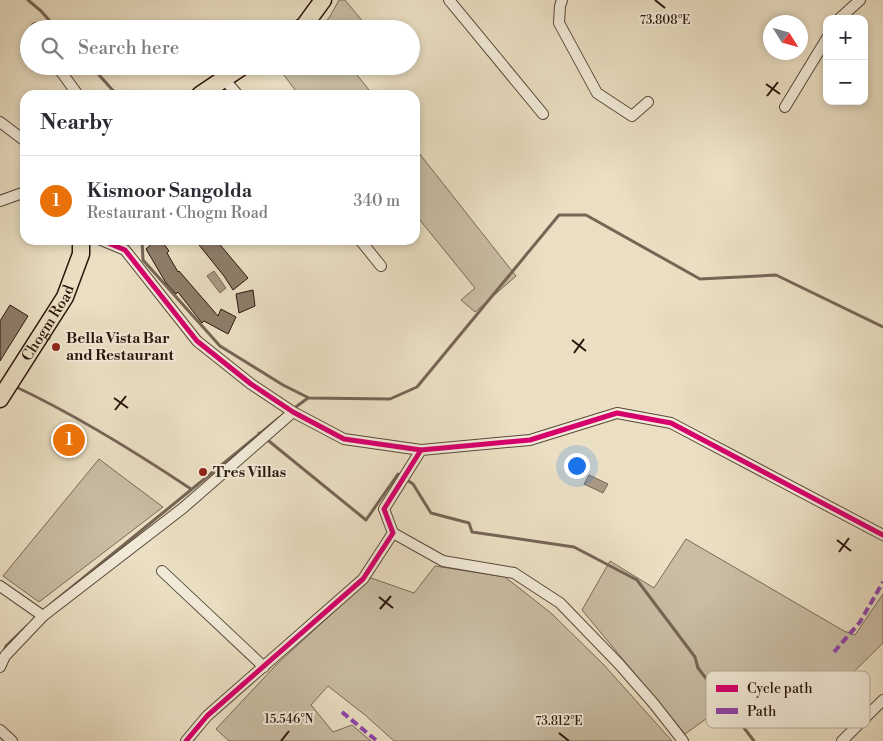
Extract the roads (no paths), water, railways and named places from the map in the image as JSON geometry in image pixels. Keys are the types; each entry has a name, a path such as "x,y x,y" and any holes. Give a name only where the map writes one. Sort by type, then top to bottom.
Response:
{"main road":[{"path":"308,20 323,0"},
{"path":"207,90 228,75"},
{"name":"Chogm Road","path":"0,400 64,296 81,254 81,245"}],"street":[{"path":"449,0 543,114"},
{"path":"562,0 559,23 597,93 632,116 648,102"},
{"path":"843,15 860,0"},
{"path":"785,107 823,45"},
{"path":"64,75 74,90"},
{"path":"223,78 234,90"},
{"path":"0,122 20,138"},
{"path":"0,201 20,194"},
{"path":"113,245 125,250 197,341 251,384 293,412 344,439 421,450 530,440 617,413 671,423 883,535"},
{"path":"364,245 381,266"},
{"path":"0,667 2,655 43,616 183,508 293,412"},
{"path":"421,450 384,509 393,533 443,561 514,573 560,604 654,704 683,741"},
{"path":"186,741 207,716 363,579 393,533"},
{"path":"162,570 264,667"},
{"path":"0,586 43,616"},
{"path":"870,713 883,700"},
{"path":"842,741 855,728"},
{"path":"0,730 12,741"}],"waterway":[{"path":"28,0 49,20"},
{"path":"99,75 113,90"},
{"path":"142,245 143,260 220,346 283,385 309,398 390,399 417,387 559,215 586,215 700,279 776,275 883,327"},
{"path":"14,386 104,434 191,489"},
{"path":"293,409 308,398"},
{"path":"50,605 279,418"},
{"path":"259,433 366,520 398,474 413,484 431,513 469,523 472,532 574,547 637,580 695,657 698,668 706,678"},
{"path":"3,653 6,646 27,626"},
{"path":"744,728 754,741"}],"place":[{"name":"Bella Vista Bar and Restaurant","path":"56,347"},
{"name":"Kismoor Sangolda","path":"69,440"},
{"name":"Tres Villas","path":"203,472"}]}
